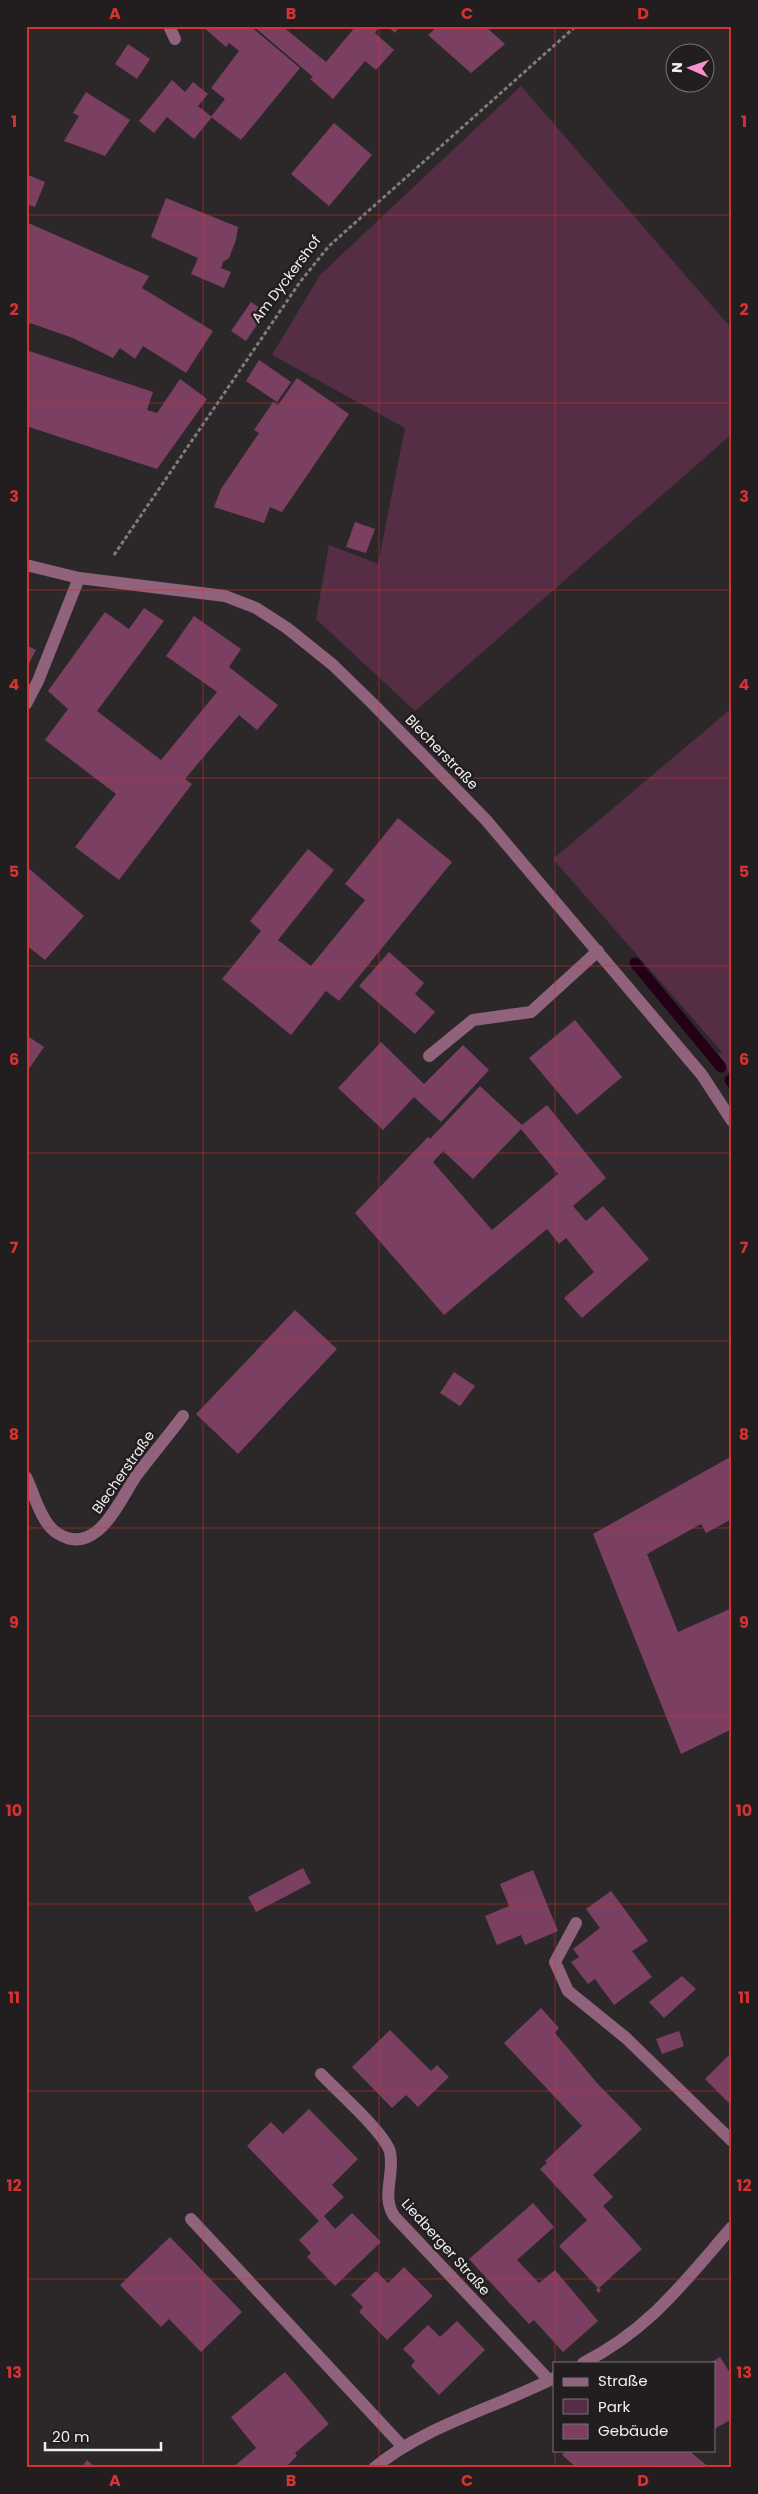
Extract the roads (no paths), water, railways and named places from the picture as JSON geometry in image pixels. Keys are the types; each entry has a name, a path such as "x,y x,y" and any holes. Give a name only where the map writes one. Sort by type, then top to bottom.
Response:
{"street":[{"path":"169,26 175,39"},
{"name":"Blecherstraße","path":"26,564 79,578 225,596 256,608 287,628 333,665 486,820 702,1075 732,1121"},
{"path":"26,704 38,681 79,578"},
{"path":"429,1056 473,1020 531,1012 598,951"},
{"name":"Blecherstraße","path":"26,1476 53,1529 67,1537 76,1538 90,1534 110,1520 135,1478 183,1416"},
{"path":"576,1923 555,1962 568,1991 626,2038 732,2142"},
{"name":"Liedberger Straße","path":"322,2074 387,2144 391,2161 388,2206 394,2216 552,2379 403,2447 374,2468"},
{"path":"190,2219 403,2447"},
{"path":"585,2362 642,2326 678,2289 732,2227"}],"waterway":[{"path":"635,963 721,1067"}]}
